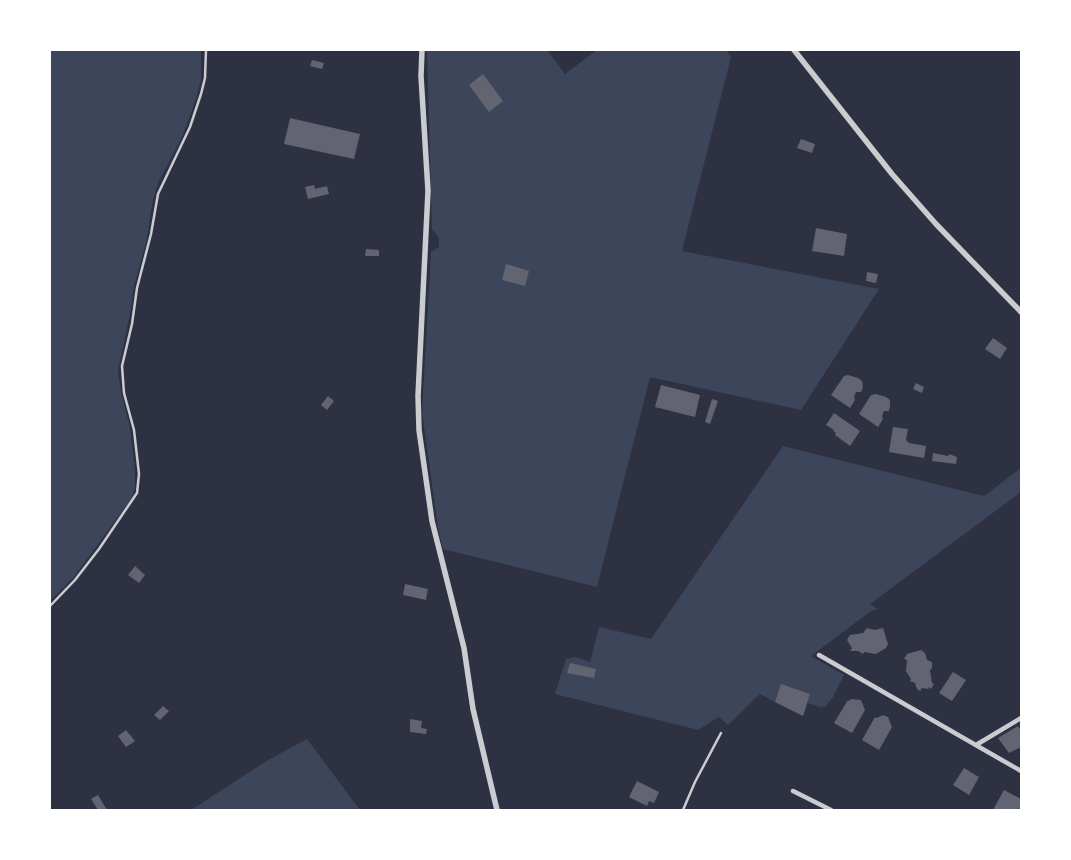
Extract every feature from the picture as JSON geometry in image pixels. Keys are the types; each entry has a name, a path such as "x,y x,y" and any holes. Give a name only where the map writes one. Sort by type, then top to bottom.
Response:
{"street":[{"path":"422,50 421,76 428,192 418,396 419,430 432,520 464,648 475,717 498,810"},
{"path":"794,50 892,174 936,224 1021,312"},
{"path":"819,656 1021,770"},
{"path":"976,745 1021,718"},
{"path":"793,791 831,810"}],"lane":[{"path":"50,606 75,580 100,549 138,493 139,474 134,430 124,393 122,366 158,194 193,119 205,78 206,50"},
{"path":"684,810 695,782 722,733"}],"shaded area":[{"path":"50,50 201,50 201,80 182,137 158,183 153,200 146,243 134,286 118,371 130,428 135,488 132,498 74,577 50,601"},
{"path":"427,50 547,50 565,74 597,50 726,50 731,57 682,251 879,289 801,410 650,377 597,587 443,549 438,527 422,412 431,252 439,247 439,238 432,229"},
{"path":"783,446 984,496 1021,468 1021,492 870,604 878,609 871,611 811,656 844,675 833,697 826,706 821,707 807,703 810,694 775,702 760,694 728,725 719,717 698,730 555,694 566,659 575,657 590,662 599,627 651,639"},
{"path":"307,739 360,810 191,810 268,760"}],"building":[{"path":"312,60 324,63 322,69 310,66"},
{"path":"483,74 503,101 489,112 469,85"},
{"path":"290,118 360,134 354,159 284,144"},
{"path":"801,139 815,144 812,153 797,148"},
{"path":"314,185 315,189 327,186 329,194 308,199 305,187"},
{"path":"816,228 847,234 844,256 812,251"},
{"path":"366,249 379,250 379,256 365,256"},
{"path":"506,264 529,271 525,286 502,280"},
{"path":"867,272 878,274 876,283 866,281"},
{"path":"993,338 1007,348 1000,359 985,349"},
{"path":"848,375 862,381 863,387 861,392 856,392 855,400 850,408 831,395 844,376"},
{"path":"916,383 924,387 922,393 913,389"},
{"path":"661,385 700,395 695,417 655,407"},
{"path":"876,394 890,400 889,411 884,411 883,419 878,427 859,414 871,395"},
{"path":"328,396 334,401 327,410 321,405"},
{"path":"712,399 718,401 710,424 705,422"},
{"path":"834,413 860,431 850,446 835,435 834,430 826,425"},
{"path":"893,427 908,429 906,440 909,443 926,446 924,458 889,452"},
{"path":"933,453 948,456 949,454 957,457 956,464 932,461"},
{"path":"135,566 145,575 139,583 128,575"},
{"path":"405,584 428,589 426,600 403,595"},
{"path":"867,628 875,630 883,628 888,644 886,648 876,654 850,651 852,648 847,640 850,635 863,633"},
{"path":"921,650 925,653 927,660 932,662 930,670 932,683 934,684 931,689 929,687 928,689 922,688 920,691 915,683 910,681 911,679 906,671 907,660 904,659 907,654"},
{"path":"570,663 596,669 594,678 567,673"},
{"path":"953,672 966,680 952,701 939,693"},
{"path":"781,684 810,694 803,716 775,702"},
{"path":"848,700 861,700 865,710 852,733 834,723"},
{"path":"163,706 169,711 160,720 154,715"},
{"path":"883,715 888,717 892,727 879,750 862,740 875,717"},
{"path":"410,719 422,721 421,728 427,729 426,734 410,732"},
{"path":"1018,726 1021,731 1021,747 1009,753 998,738"},
{"path":"126,730 135,741 126,747 118,736"},
{"path":"964,768 979,777 969,795 953,785"},
{"path":"637,781 659,792 654,803 649,801 647,806 629,797"},
{"path":"1004,790 1021,799 1019,810 993,810"},
{"path":"98,795 107,810 98,810 91,799"}]}
